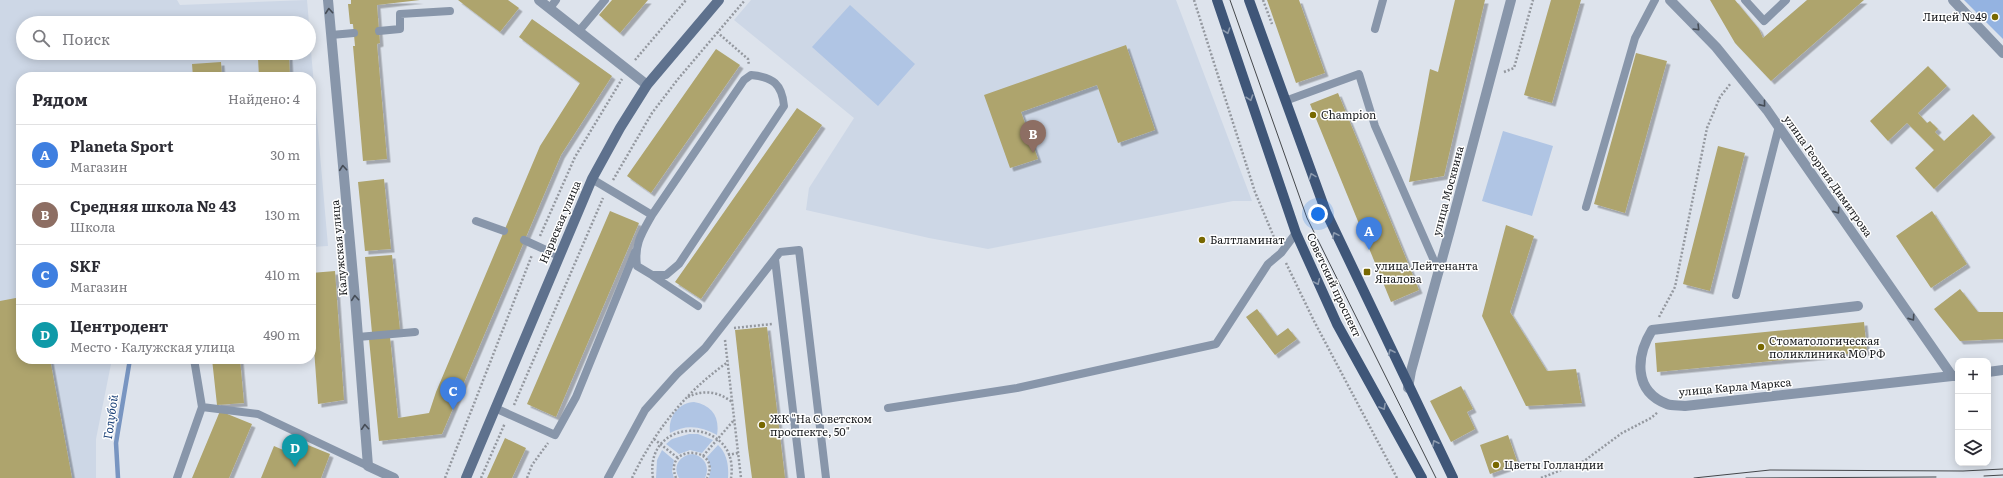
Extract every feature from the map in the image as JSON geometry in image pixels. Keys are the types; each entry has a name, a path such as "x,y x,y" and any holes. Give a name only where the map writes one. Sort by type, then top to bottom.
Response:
{"main road":[{"name":"Нарвская улица","path":"466,478 592,179 620,128 647,85 718,0"},
{"name":"Советский проспект","path":"1217,0 1296,234 1337,324 1422,478"},
{"name":"Советский проспект","path":"1249,0 1334,232 1408,388 1453,478"}],"street":[{"name":"Калужская улица","path":"328,0 368,466"},
{"path":"539,0 647,85"},
{"name":"улица Москвина","path":"1408,388 1410,371 1511,0"},
{"name":"улица Георгия Димитрова","path":"1670,0 1716,47 1779,126 1955,376"},
{"path":"1953,0 2003,53"},
{"path":"1652,330 1858,306"},
{"name":"улица Карла Маркса","path":"1652,330 1644,342 1640,370 1643,384 1650,394 1667,404 1685,406 1955,376"},
{"path":"1991,372 2003,370"},
{"path":"368,466 394,478"}],"lane":[{"path":"550,8 556,0"},
{"path":"579,31 605,0"},
{"path":"1375,29 1383,0"},
{"path":"1586,207 1635,38 1655,0"},
{"path":"1744,0 1764,21 1786,0"},
{"path":"379,31 400,29 400,14 450,11"},
{"path":"331,35 354,33"},
{"path":"1285,101 1359,74 1375,126 1438,272"},
{"path":"495,408 554,435 576,398 641,235 652,214 744,80 751,75 764,76 773,81 783,92 784,106 678,264 666,275 652,275"},
{"path":"1736,295 1779,126"},
{"path":"592,179 652,214"},
{"path":"476,221 504,231"},
{"path":"888,408 1017,388 1216,344 1268,264 1281,253 1296,234"},
{"path":"524,240 559,256"},
{"path":"608,478 645,410 677,374 705,348 722,329 780,252 799,250 826,478"},
{"path":"635,252 637,266 698,306"},
{"path":"775,258 801,478"},
{"path":"358,337 415,332"},
{"path":"177,478 202,407 195,364"},
{"path":"202,407 258,414 368,466"}],"path":[{"path":"445,478 563,180 575,157 628,70 686,0"},
{"path":"481,478 509,414 519,398 608,189 652,113 678,78 745,0"},
{"path":"717,32 748,59 751,75"},
{"path":"1652,330 1675,287 1707,128 1720,97 1738,74"},
{"path":"741,478 728,362 722,329 783,323"},
{"path":"633,478 636,469 654,439 686,398 728,362"},
{"path":"686,398 698,393 710,392 733,402"},
{"path":"703,456 735,420"},
{"path":"653,478 652,463 655,454 661,445 673,435 690,430 707,433 718,440 728,455 732,468 731,478"},
{"path":"527,478 532,465 554,435"},
{"path":"654,439 678,458"},
{"path":"676,478 675,465 678,458 687,453 693,452 703,456 708,462 710,468 707,478"},
{"path":"728,455 738,453"}],"shaded area":[{"path":"0,0 177,0 180,5 307,0 308,16 16,16 16,60 312,60 313,72 16,72 16,364 111,364 96,439 96,478 0,478"},
{"path":"751,0 1176,0 1252,201 1233,201 988,249 929,238 806,210 809,188 854,118 734,20"},
{"name":"Лицей №49","path":"1964,0 2003,0 2003,39"},
{"path":"850,5 915,64 878,106 812,47"},
{"path":"316,108 328,246 316,247"},
{"path":"1503,131 1553,146 1532,216 1482,201"},
{"path":"694,402 706,406 716,417 718,429 717,435 694,427 682,428 670,433 672,416 675,412 683,405"},
{"path":"689,434 698,434 713,440 702,453 690,450 679,454 666,444 672,439"},
{"path":"718,445 724,452 727,460 728,478 709,478 711,468 707,457"},
{"path":"662,450 674,460 672,471 674,478 656,478 657,460"},
{"path":"693,454 701,457 707,466 705,478 679,478 676,469 678,462 684,456"}],"building":[{"path":"351,0 420,0 377,5 380,43 377,44 387,159 363,161 353,46 355,46 353,24 350,24 348,4 351,4"},
{"path":"458,0 508,0 519,8 500,32"},
{"path":"612,0 648,0 620,33 599,15"},
{"path":"1267,0 1299,0 1325,73 1296,83"},
{"path":"1455,0 1485,0 1444,176 1409,182 1430,69 1438,72"},
{"path":"1551,0 1581,0 1552,103 1524,95"},
{"path":"1710,0 1735,0 1759,29 1763,38 1807,0 1864,0 1771,81 1735,43"},
{"path":"532,19 612,76 561,155 442,434 379,441 369,339 390,337 398,418 429,413 436,392 540,146 580,83 519,37"},
{"path":"1126,45 1155,130 1118,143 1097,85 1021,112 1038,159 1010,168 984,95"},
{"path":"716,49 740,65 651,193 627,176"},
{"path":"1636,53 1667,61 1625,213 1594,204"},
{"path":"258,60 289,60 290,72 259,72"},
{"path":"221,62 222,72 193,72 192,64"},
{"path":"1928,66 1947,86 1918,113 1927,123 1930,121 1938,129 1935,132 1944,141 1973,114 1992,134 1934,189 1915,168 1934,150 1907,123 1888,141 1870,121"},
{"path":"1338,93 1419,290 1391,302 1310,104"},
{"path":"797,108 822,125 701,299 675,282"},
{"path":"1718,146 1745,153 1710,291 1683,284"},
{"path":"384,179 391,249 365,251 358,182"},
{"path":"610,211 639,223 556,417 527,404"},
{"path":"1932,211 1967,264 1931,288 1896,236"},
{"path":"1506,225 1534,236 1510,312 1547,371 1576,369 1582,403 1526,406 1482,316"},
{"path":"392,255 400,330 372,333 365,257"},
{"path":"335,271 344,400 318,404 315,364 316,273"},
{"path":"1960,289 1978,312 2003,312 2003,339 1960,341 1934,309"},
{"path":"16,298 16,364 51,364 72,478 0,478 0,301"},
{"path":"1257,309 1277,336 1288,328 1297,339 1275,355 1246,317"},
{"name":"Стоматологическая поликлиника МО РФ","path":"1864,322 1867,352 1657,372 1655,343"},
{"name":"ЖК \"На Советском проспекте, 50\"","path":"767,327 785,478 752,478 748,448 735,330"},
{"path":"213,364 240,364 244,403 217,405"},
{"path":"1461,386 1473,409 1467,412 1475,429 1451,442 1430,401"},
{"path":"220,411 252,424 229,478 192,478"},
{"path":"1508,435 1518,464 1490,474 1480,445"},
{"path":"505,438 526,448 512,478 487,478"},
{"path":"303,443 330,454 321,478 261,478 274,446 297,456"}],"waterway":[{"name":"Голубой","path":"118,478 116,443 129,364"}],"tram line":[{"path":"1230,0 1307,218 1436,478"},
{"path":"1694,478 1770,470 1963,471 2003,469"},
{"path":"1984,476 2003,475"},
{"path":"1746,478 1936,477"}],"place":[{"name":"Лицей №49","path":"1995,17"},
{"name":"Champion","path":"1313,115"},
{"name":"Средняя школа № 43","path":"1033,153"},
{"name":"Балтламинат","path":"1202,240"},
{"name":"Planeta Sport","path":"1369,250"},
{"name":"улица Лейтенанта Яналова","path":"1367,272"},
{"name":"Стоматологическая поликлиника МО РФ","path":"1761,347"},
{"name":"SKF","path":"453,410"},
{"name":"ЖК \"На Советском проспекте, 50\"","path":"762,425"},
{"name":"Цветы Голландии","path":"1496,465"},
{"name":"Центродент","path":"295,467"}]}
